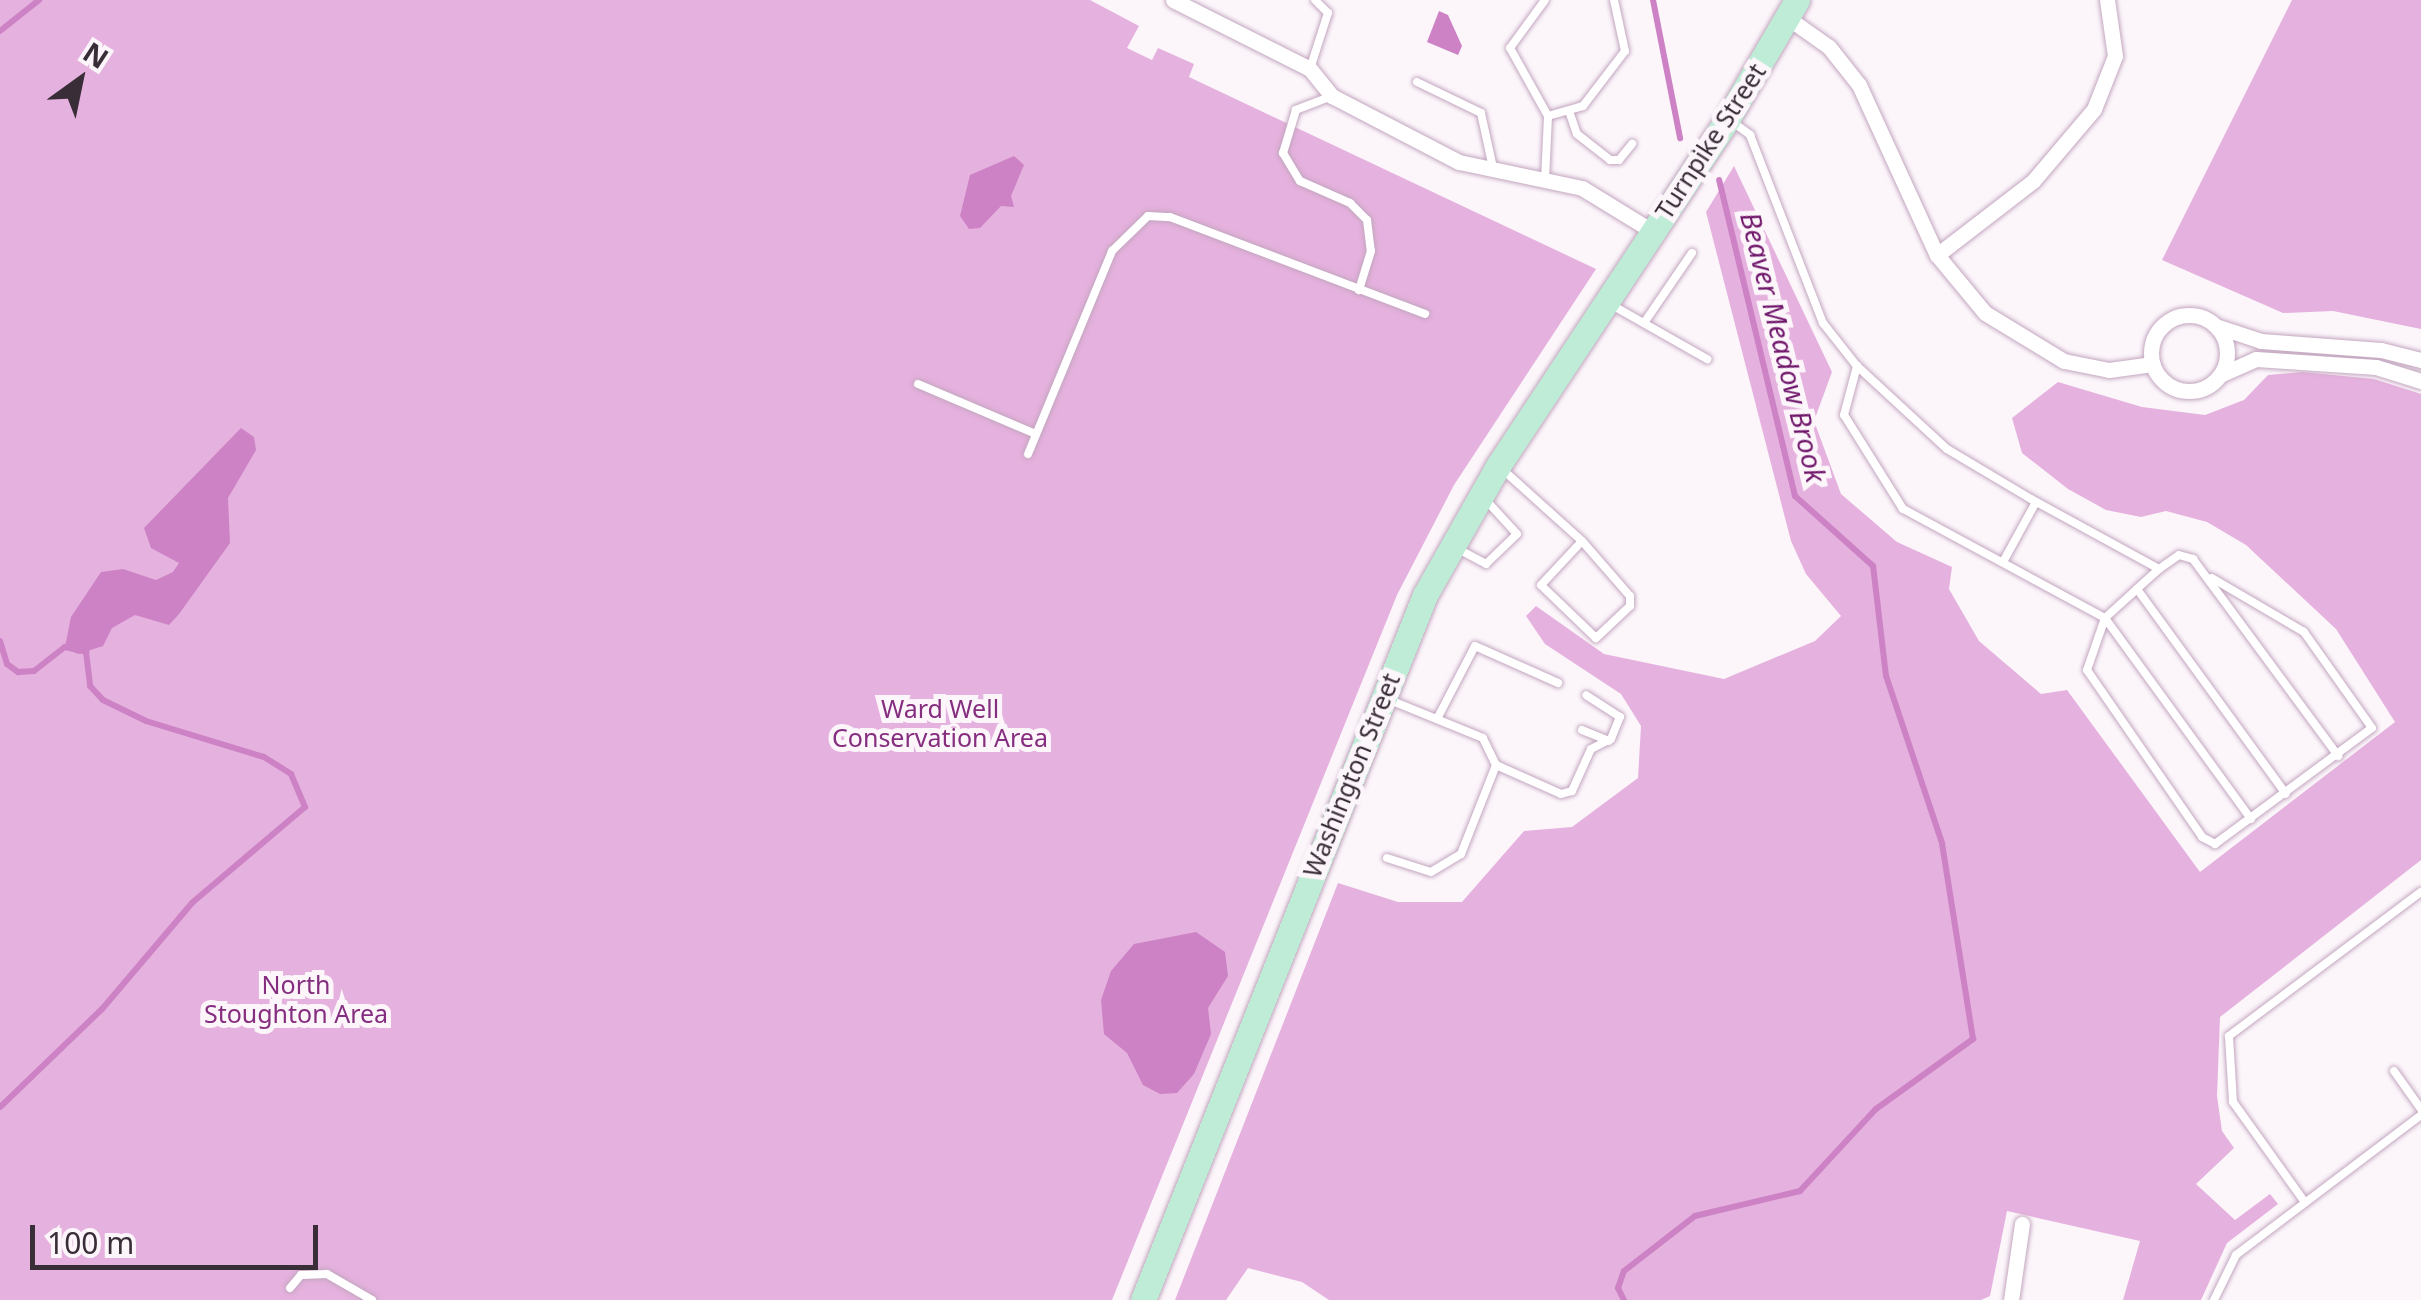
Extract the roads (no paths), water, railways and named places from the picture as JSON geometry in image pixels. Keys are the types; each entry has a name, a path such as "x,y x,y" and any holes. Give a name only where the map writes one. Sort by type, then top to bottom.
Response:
{"main road":[{"name":"Turnpike Street","path":"1613,291 1728,118 1792,9"},
{"name":"Washington Street","path":"1143,1300 1381,697 1451,544 1613,291"}],"street":[{"path":"1172,0 1310,69 1332,96 1458,162 1494,173 1582,188 1652,232"},
{"path":"1937,255 2032,180 2094,108 2115,56 2108,0"},
{"path":"1792,9 1859,85 1937,255 1986,312 2036,347 2088,368 2153,364"},
{"path":"2421,360 2380,350 2249,339 2188,315 2166,322 2153,341 2153,364 2162,379 2183,390 2208,386 2220,375 2256,359 2376,367 2421,380"},
{"path":"2211,322 2226,346 2220,375"},
{"path":"2011,1300 2022,1224"}],"lane":[{"path":"1310,69 1328,13 1315,0"},
{"path":"1544,180 1548,116 1510,48 1545,0"},
{"path":"1548,116 1584,106 1627,47 1614,0"},
{"path":"1417,82 1481,113 1494,173"},
{"path":"1332,96 1305,103 1291,116 1283,153 1300,181 1350,203 1368,220 1370,252 1359,290"},
{"path":"1568,111 1577,134 1610,160 1617,161 1632,144"},
{"path":"1728,118 1750,135 1824,323 1857,366 1947,449 2160,568"},
{"path":"1028,454 1112,251 1148,216 1170,217 1424,314"},
{"path":"1644,323 1692,253"},
{"path":"1613,291 1644,323 1707,359"},
{"path":"1857,366 1844,414 1903,509 2105,618 2251,819"},
{"path":"918,384 1036,434"},
{"path":"1498,466 1582,541 1632,601 1596,638 1540,585 1582,541"},
{"path":"1451,544 1486,564 1516,534 1481,494"},
{"path":"2003,562 2036,502"},
{"path":"2185,556 2208,576 2304,632 2369,720 2370,732 2215,844 2202,837 2088,676 2105,618 2160,568 2185,556"},
{"path":"2208,576 2338,756"},
{"path":"2137,588 2286,794"},
{"path":"1437,719 1475,646 1558,683"},
{"path":"1496,765 1566,794 1592,750 1608,741 1620,715 1586,695"},
{"path":"1381,697 1487,741 1496,765 1461,854 1430,872 1387,858"},
{"path":"1582,730 1608,741"},
{"path":"2304,1202 2233,1102 2229,1036 2421,892"},
{"path":"2214,1300 2236,1254 2421,1112 2394,1071"},
{"path":"290,1288 301,1275 328,1274 372,1300"}],"waterway":[{"path":"0,31 39,0"},
{"name":"Beaver Meadow Brook","path":"1653,0 1680,138"},
{"name":"Beaver Meadow Brook","path":"1624,1300 1618,1288 1624,1271 1695,1216 1800,1191 1876,1109 1973,1039 1942,843 1886,676 1873,566 1795,496 1719,180"},
{"path":"0,641 7,664 18,672 34,671 65,647 86,652 90,686 103,700 146,721 264,757 291,774 305,807 192,903 102,1009 0,1107"}],"park label":[{"name":"Ward Well Conservation Area","path":"940,724"},
{"name":"North Stoughton Area","path":"296,1000"}]}
